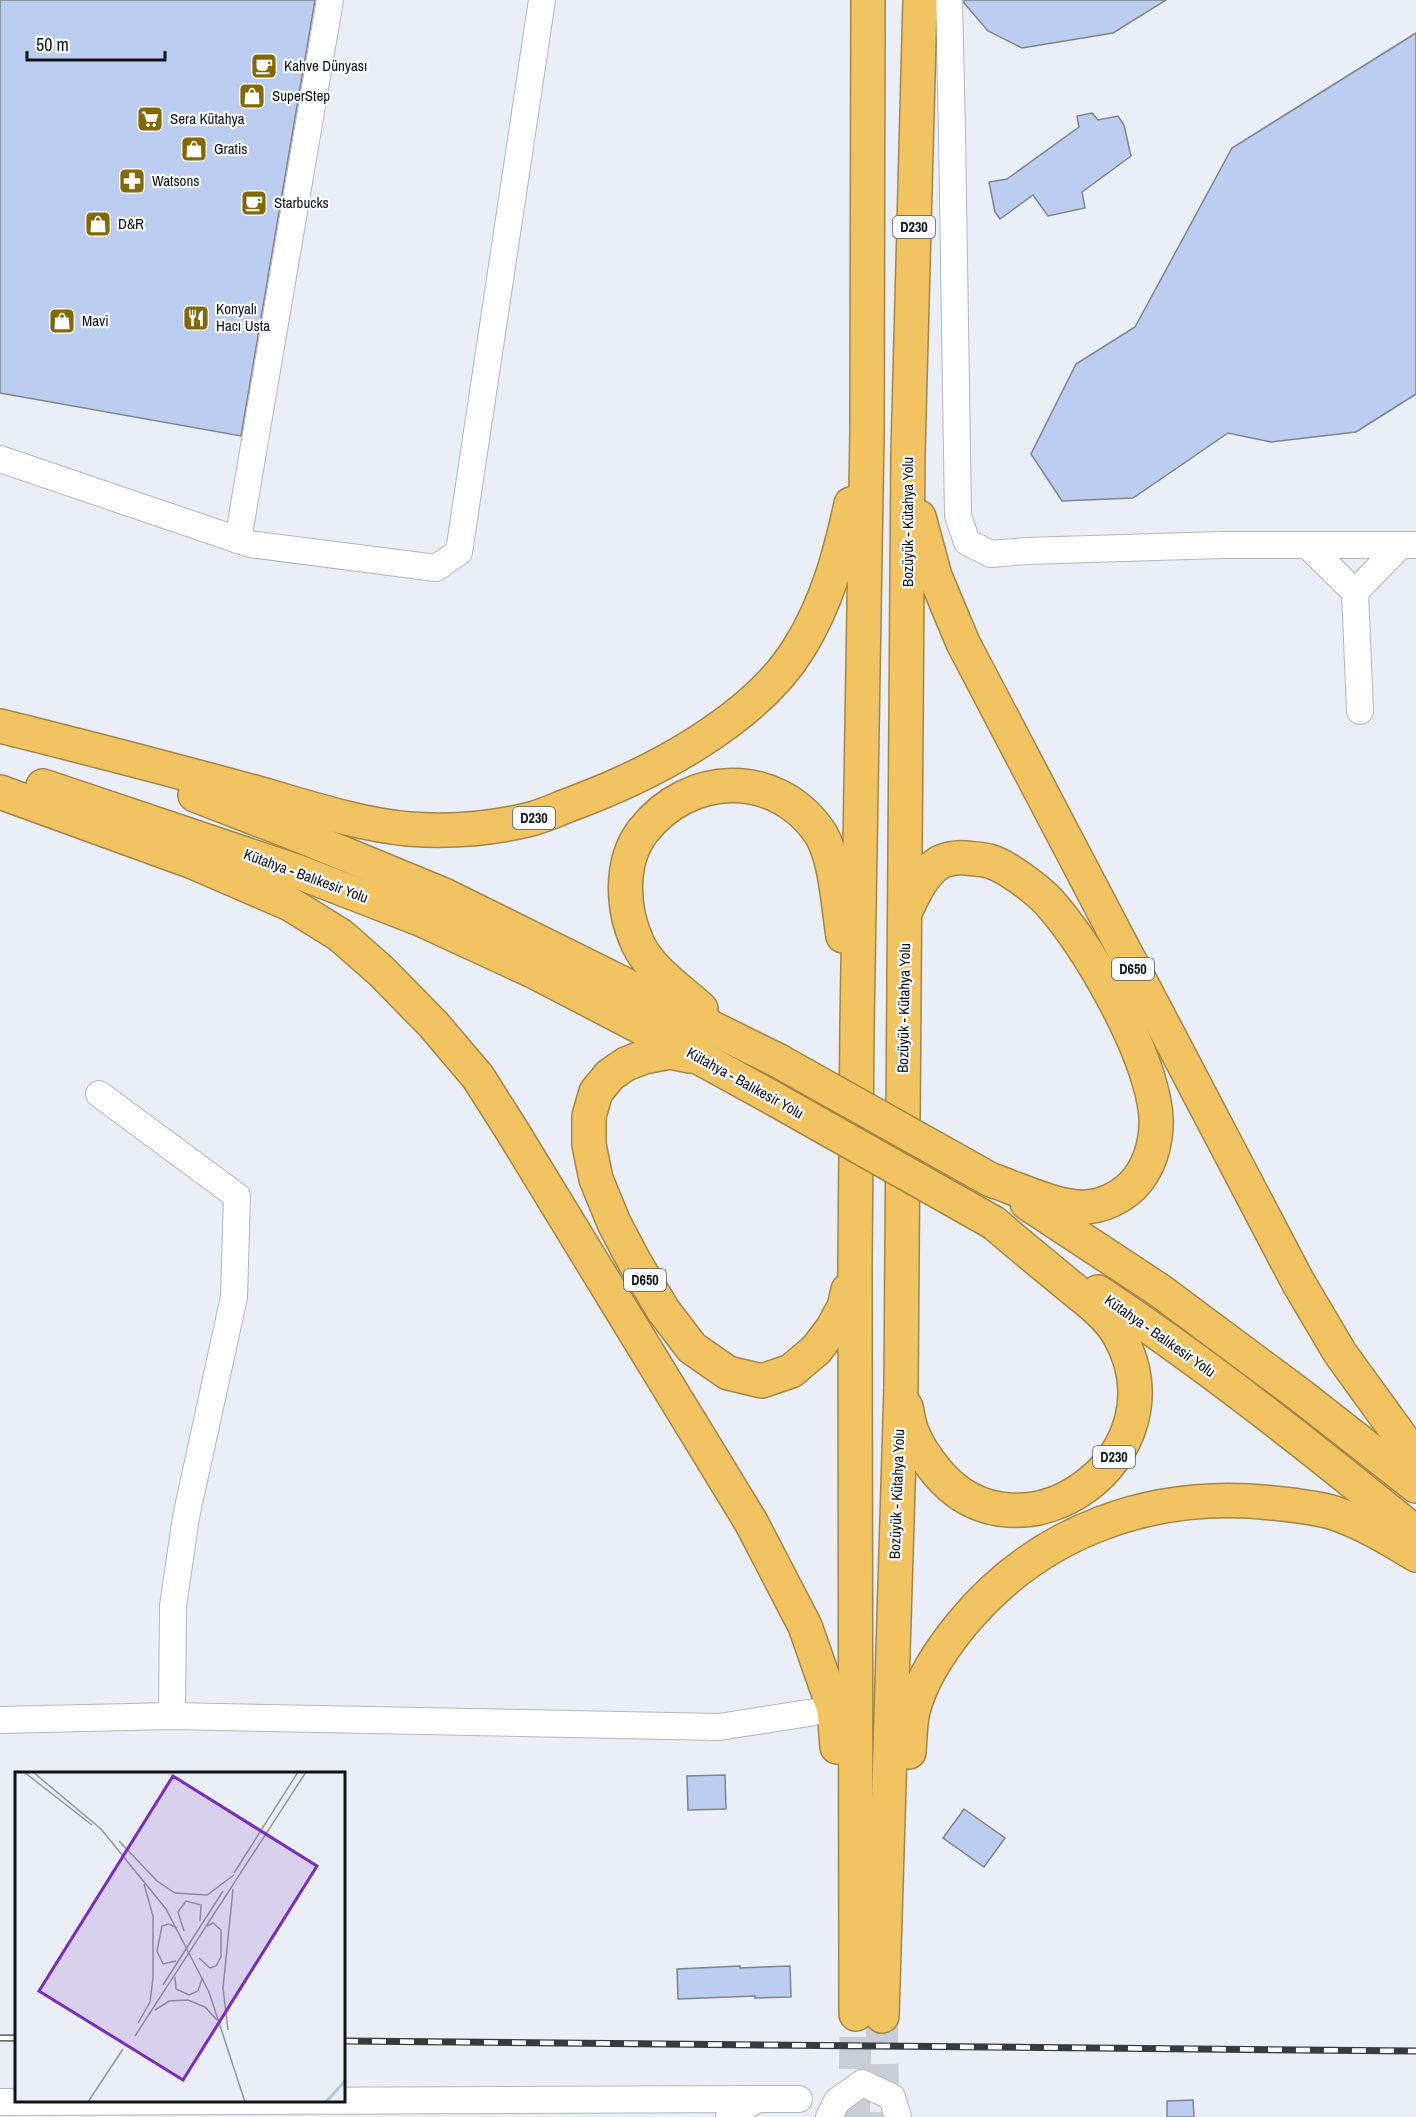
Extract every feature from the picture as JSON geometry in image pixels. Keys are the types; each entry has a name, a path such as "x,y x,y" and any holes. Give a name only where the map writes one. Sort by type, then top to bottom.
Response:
{"highway":[{"name":"D230","path":"855,1265 856,1026 867,432 868,0"},
{"name":"Bozüyük - Kütahya Yolu","path":"869,2015 900,1388 908,453 920,0"},
{"name":"D230","path":"0,726 352,819 408,829 468,830 532,818 602,792 660,763 719,730 763,693 799,649 823,602 839,557 867,432"},
{"name":"D650","path":"908,453 920,526 932,566 963,643 1298,1282 1340,1353 1416,1458"},
{"path":"0,732 154,779 302,836 444,895 777,1060 991,1180 1159,1290 1300,1395 1416,1486"},
{"name":"Kütahya - Balıkesir Yolu","path":"0,773 82,798 296,871 420,919 535,972 700,1058 994,1223 1131,1314 1215,1374 1308,1445 1416,1533"},
{"path":"777,1060 707,1014 671,983 638,946 630,924 624,896 629,860 643,832 671,805 700,790 735,784 765,789 799,807 819,831 830,854 856,1026"},
{"path":"0,792 193,862 290,904 340,935 381,971 433,1024 478,1077 751,1522 805,1626 834,1709 869,2015"},
{"path":"905,913 919,883 937,863 959,857 990,861 1022,879 1048,900 1077,940 1130,1033 1145,1070 1155,1103 1156,1131 1150,1161 1137,1183 1113,1201 1087,1207 1056,1202 991,1180"},
{"name":"D650","path":"700,1058 670,1052 644,1057 626,1064 610,1075 596,1092 589,1116 589,1144 596,1179 634,1261 663,1310 692,1348 728,1373 762,1381 791,1371 816,1350 832,1329 843,1307 855,1265"},
{"name":"D230","path":"900,1388 913,1435 928,1461 946,1482 967,1498 995,1508 1025,1510 1056,1503 1083,1489 1106,1469 1124,1443 1134,1416 1135,1386 1131,1361 1118,1333 1099,1310 994,1223"},
{"path":"855,1265 869,2015"},
{"path":"869,2015 913,1712 926,1677 944,1646 970,1614 998,1587 1028,1562 1062,1541 1095,1526 1129,1513 1173,1504 1211,1500 1286,1504 1332,1513 1369,1529 1416,1555"}],"street":[{"path":"238,540 330,0"},
{"path":"0,459 250,544 435,568 459,552 542,0"},
{"path":"948,0 958,516 967,542 991,554 1221,545 1409,545"},
{"path":"1306,545 1355,592 1360,711"},
{"path":"1355,592 1409,545"},
{"path":"99,1094 237,1196 234,1297 186,1517 173,1606 172,1716"},
{"path":"0,1720 172,1716 719,1726 834,1709"},
{"path":"829,2117 837,2101 862,2083 892,2097 898,2117"},
{"path":"729,2117 757,2098"},
{"path":"0,2102 530,2108 799,2098"}],"building":[{"name":"Sera Kütahya","path":"0,0 315,0 241,436 0,393"},
{"path":"964,0 1166,0 1113,33 1022,48 988,31 964,3"},
{"path":"1416,33 1416,394 1356,432 1271,442 1228,433 1133,498 1062,501 1031,454 1076,364 1135,327 1232,148"},
{"path":"1092,113 1098,120 1118,116 1124,125 1131,156 1082,192 1085,208 1048,216 1033,195 1000,219 995,212 989,182 1007,179 1079,127 1077,116"},
{"path":"725,1775 726,1809 688,1810 687,1776"},
{"path":"964,1809 1005,1838 984,1867 943,1838"},
{"path":"740,1966 740,1968 790,1966 791,1997 678,1999 677,1969"},
{"path":"1193,2100 1194,2117 1167,2117 1167,2101"}],"tunnel":[{"path":"854,2117 856,2014"},
{"path":"882,2016 883,2117"}],"railway":[{"path":"0,2038 15,2038"},
{"path":"345,2041 1416,2051"}],"place":[{"name":"Kahve Dünyası","path":"264,66"},
{"name":"SuperStep","path":"252,96"},
{"name":"Sera Kütahya","path":"150,119"},
{"name":"Gratis","path":"194,149"},
{"name":"Watsons","path":"132,181"},
{"name":"Starbucks","path":"254,203"},
{"name":"D&R","path":"98,224"},
{"name":"Konyalı Hacı Usta","path":"196,318"},
{"name":"Mavi","path":"62,321"}]}
